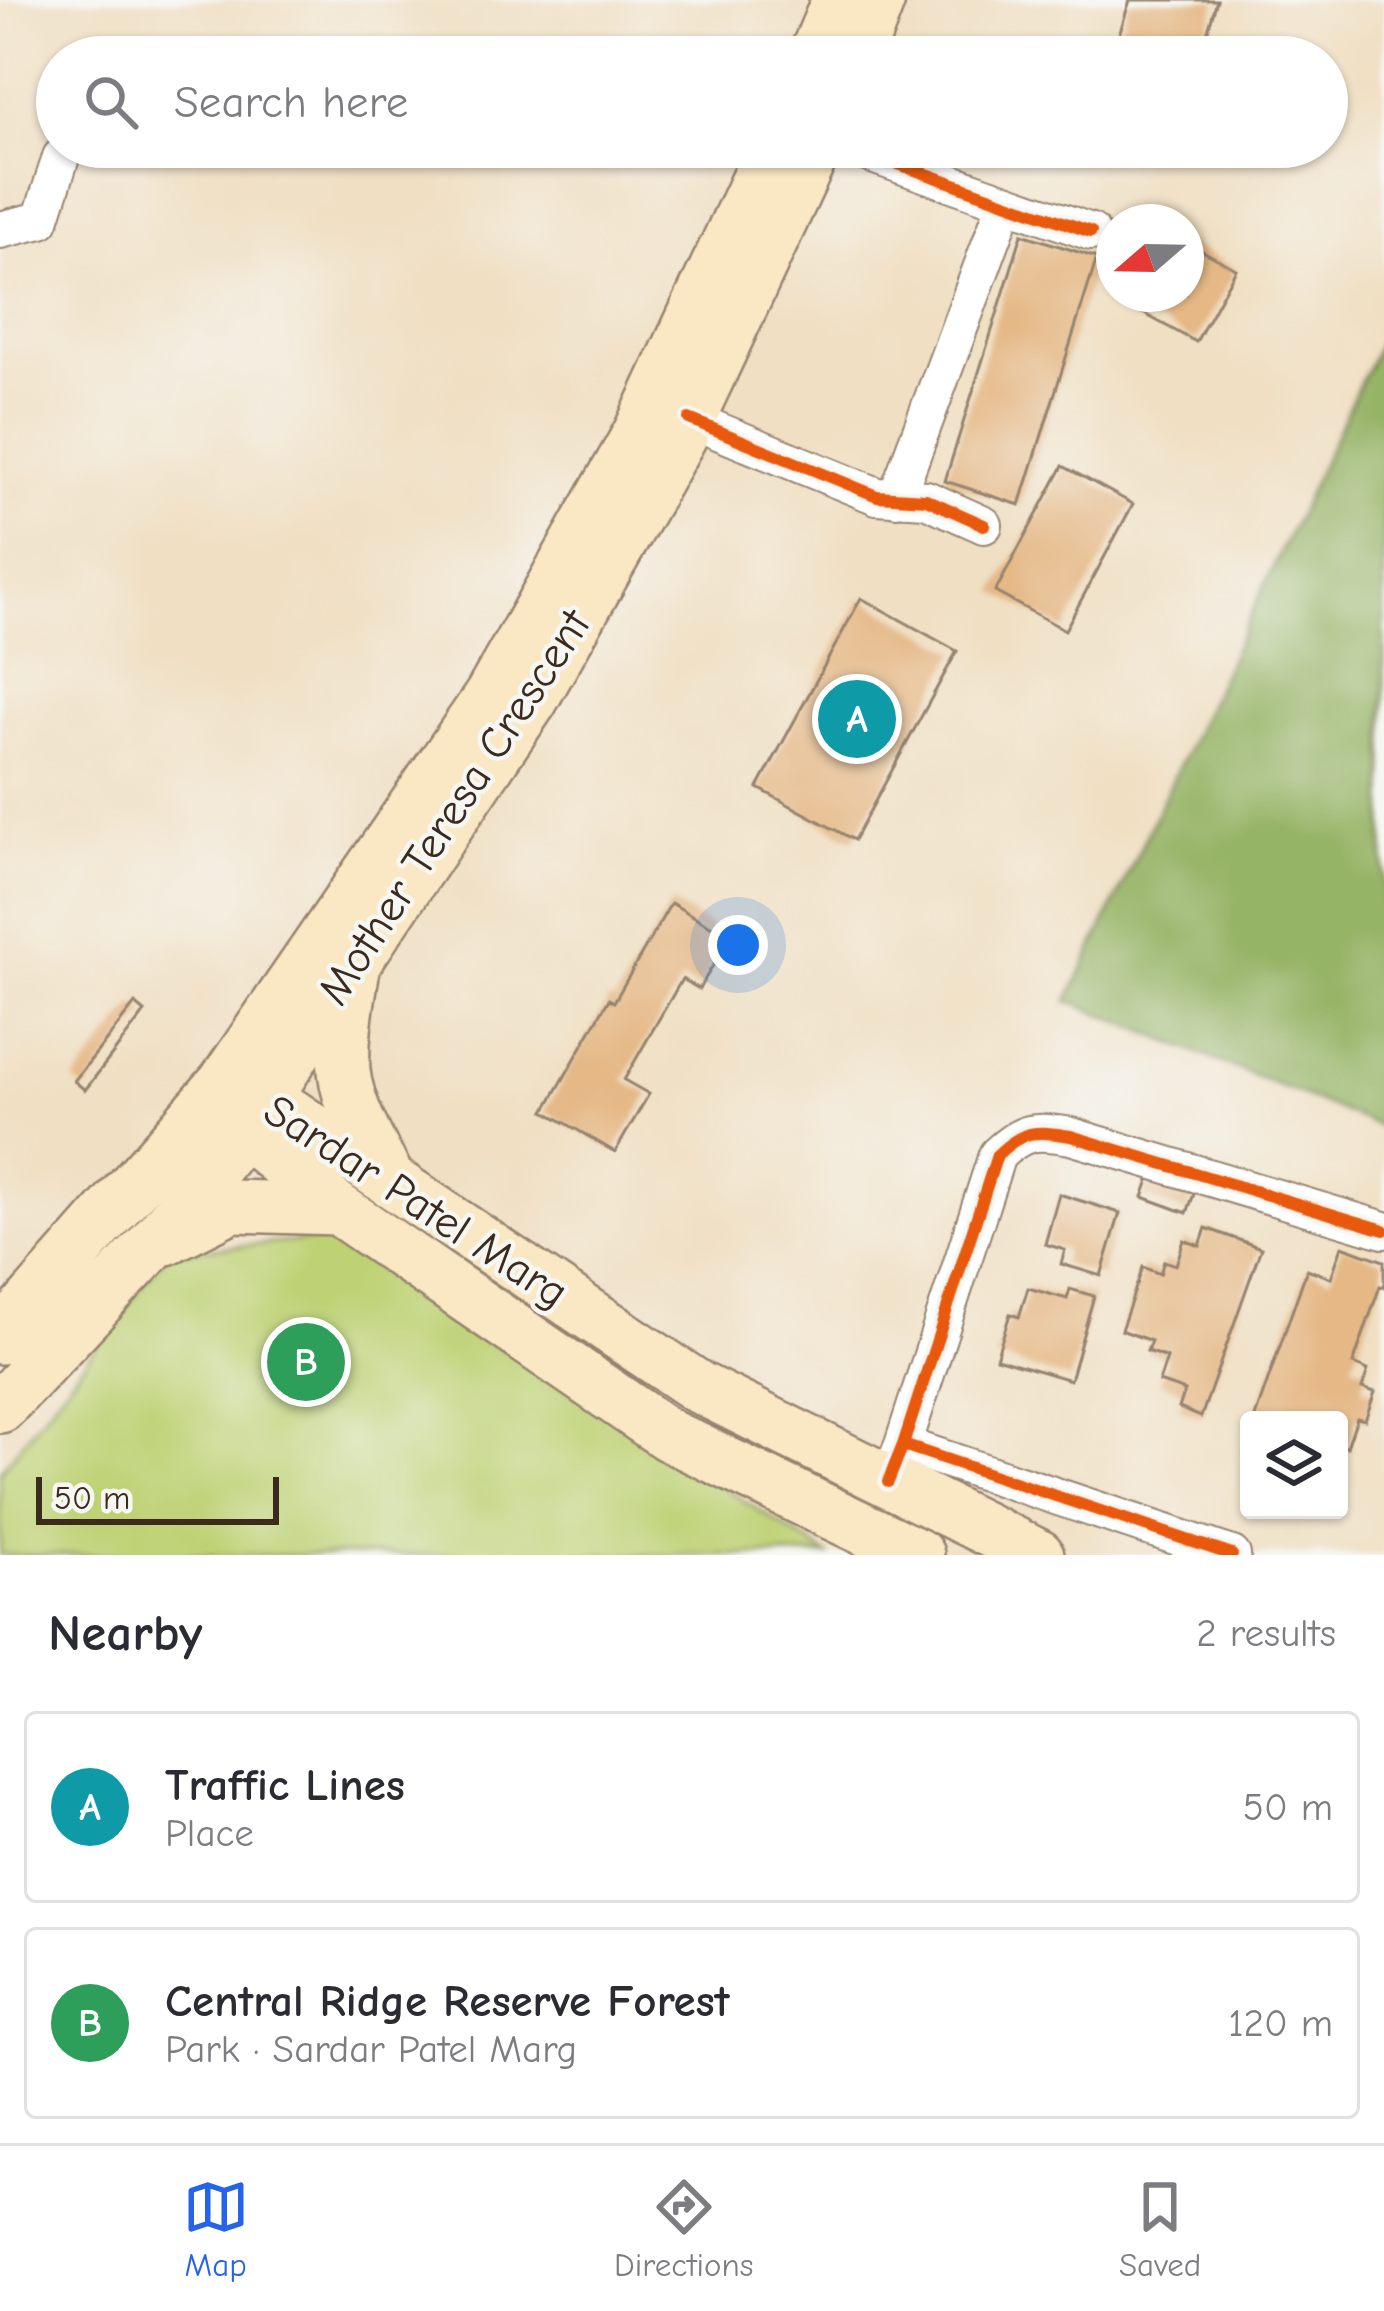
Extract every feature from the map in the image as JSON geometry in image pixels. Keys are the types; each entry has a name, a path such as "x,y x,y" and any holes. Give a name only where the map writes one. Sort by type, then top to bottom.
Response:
{"main road":[{"path":"823,36 838,0"},
{"path":"865,36 879,0"},
{"name":"Mother Teresa Crescent","path":"0,1407 151,1246 245,1104 490,696 639,433 762,168"},
{"name":"Mother Teresa Crescent","path":"0,1338 245,1104 355,962 532,700 689,419 805,168"},
{"path":"355,962 344,1075 360,1124 390,1179"},
{"name":"Sardar Patel Marg","path":"245,1104 390,1179 698,1388 896,1463 1038,1555"},
{"name":"Sardar Patel Marg","path":"245,1104 338,1209 668,1435 918,1555"},
{"path":"151,1246 232,1206 338,1209"}],"street":[{"path":"0,230 41,220 58,168"},
{"path":"910,168 1091,232"},
{"path":"896,498 1006,202"},
{"path":"689,419 878,496 926,499 984,525"},
{"path":"1232,1555 896,1463 997,1156 1016,1136 1043,1131 1071,1136 1384,1230"}],"green space":[{"path":"1384,333 1384,1128 1068,1001"},
{"path":"337,1238 828,1555 0,1555 0,1472 168,1252"}],"building":[{"path":"1130,0 1217,0 1206,36 1119,36"},
{"path":"1022,234 1096,258 1020,505 945,481"},
{"path":"1204,252 1236,269 1196,342 1141,312 1204,312"},
{"path":"1063,466 1133,504 1065,630 995,592"},
{"path":"861,598 957,651 854,840 758,788"},
{"path":"671,903 743,945 728,970 715,962 699,989 682,979 624,1080 649,1094 615,1152 545,1111"},
{"path":"135,1004 145,1012 85,1090 74,1081"},
{"path":"1154,1166 1198,1183 1187,1213 1143,1197"},
{"path":"1059,1194 1120,1213 1101,1276 1061,1264 1065,1250 1045,1244"},
{"path":"1206,1228 1261,1248 1201,1417 1179,1408 1185,1391 1159,1382 1167,1358 1147,1351 1151,1341 1121,1330 1143,1267 1160,1274 1164,1261 1176,1265 1184,1240 1200,1246"},
{"path":"1342,1246 1384,1261 1384,1287 1380,1286 1353,1364 1368,1370 1362,1388 1375,1392 1365,1420 1357,1418 1348,1444 1348,1411 1257,1411 1307,1269 1331,1278"},
{"path":"1028,1288 1067,1299 1070,1289 1094,1296 1070,1380 996,1358 1010,1314 1019,1317"}],"cycle path":[{"path":"910,168 1091,232"},
{"path":"689,419 877,496 926,499 984,525"},
{"path":"888,1482 997,1155 1022,1136 1071,1136 1384,1230"},
{"path":"903,1445 1232,1555"}],"place":[{"name":"Traffic Lines","path":"857,719"},
{"name":"Central Ridge Reserve Forest","path":"306,1362"}]}
